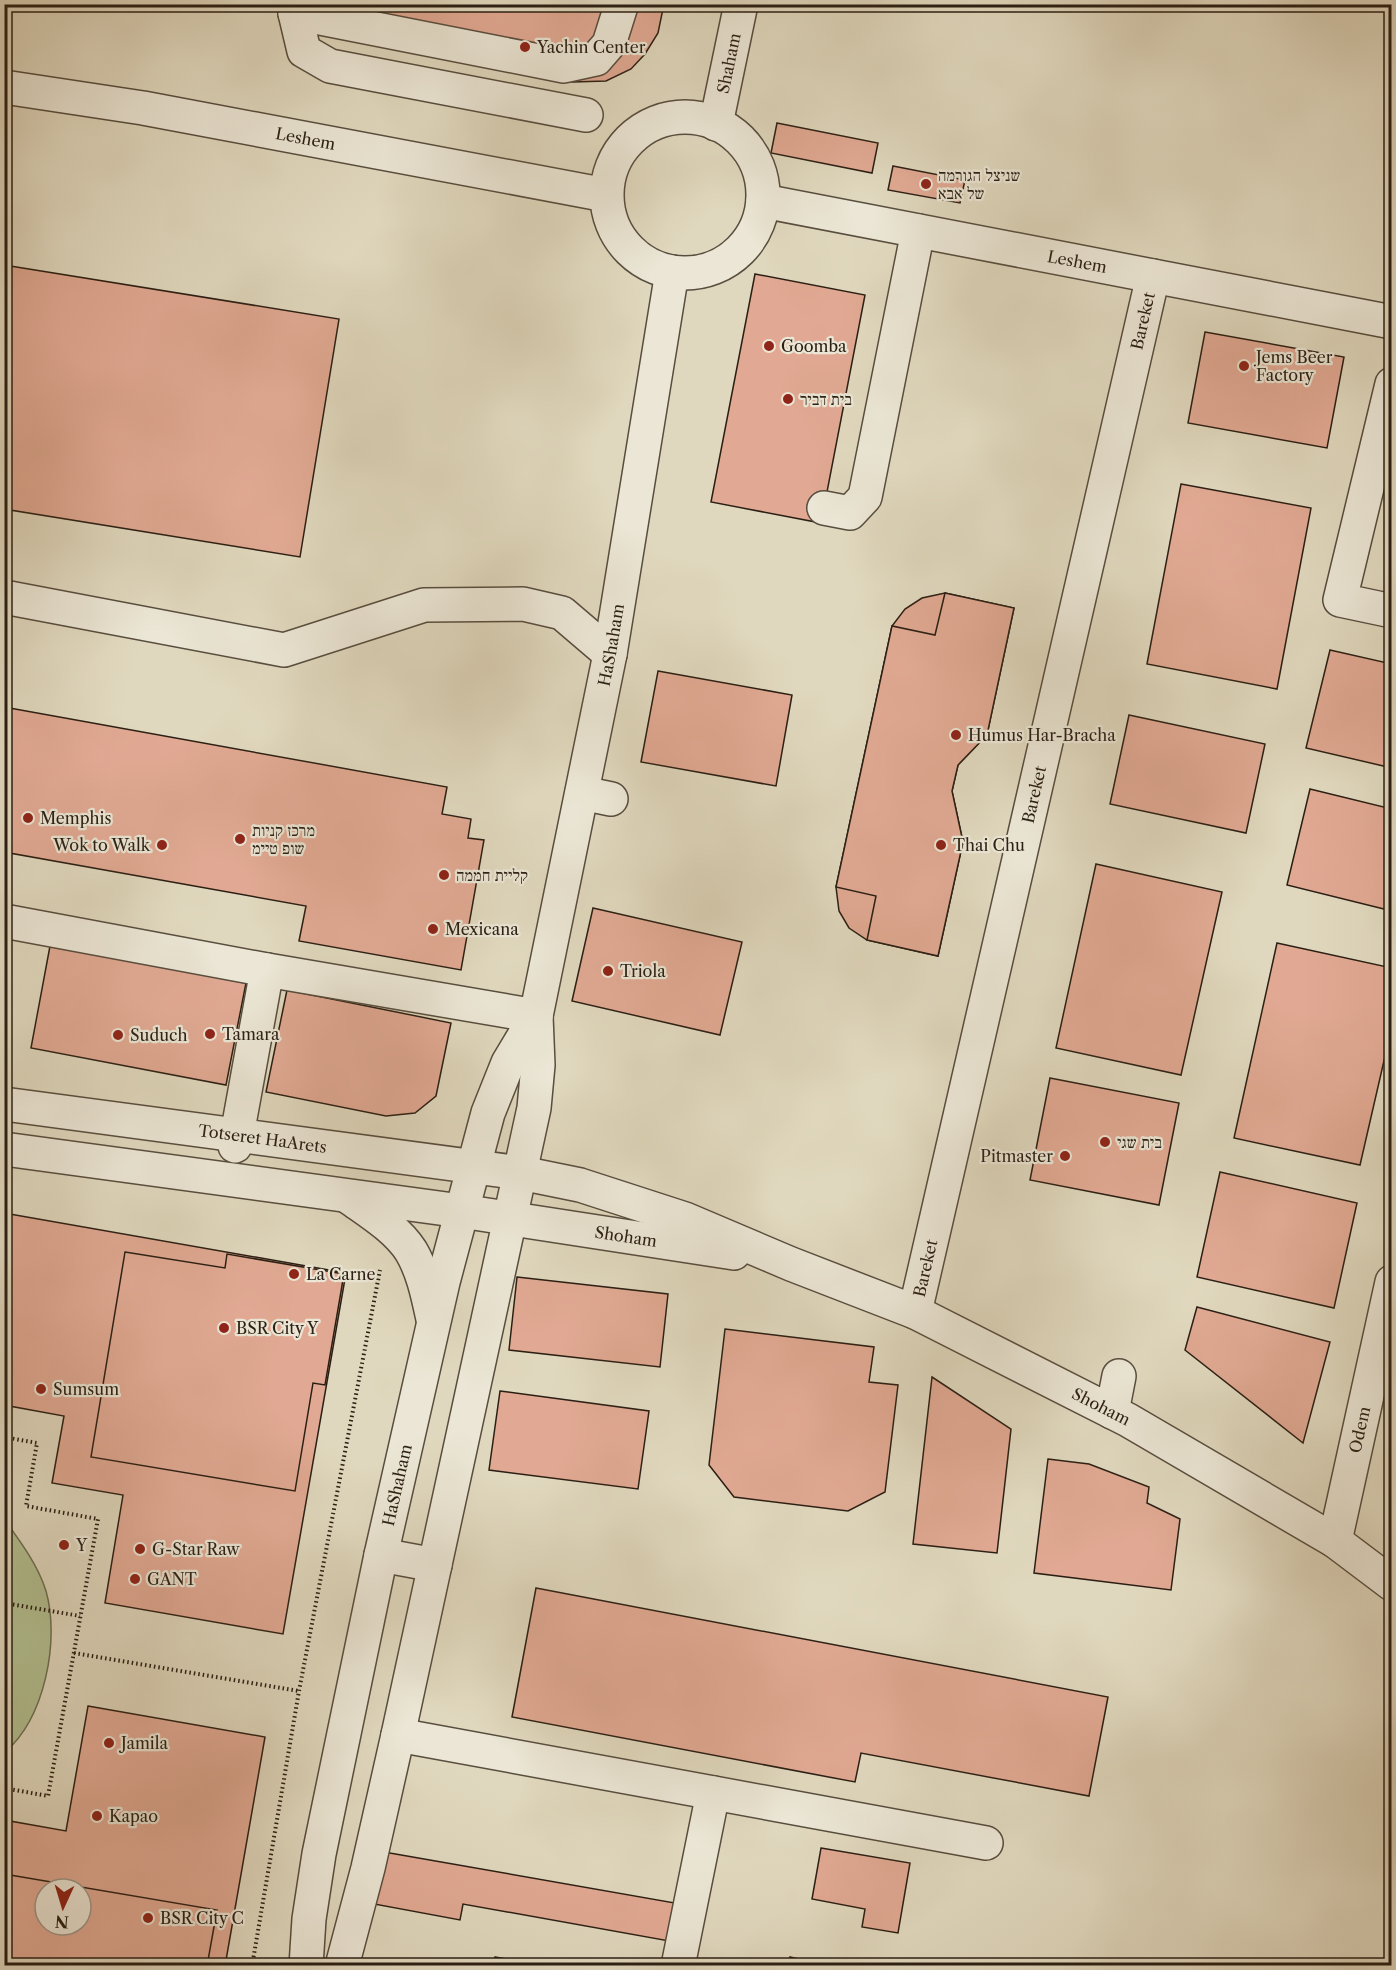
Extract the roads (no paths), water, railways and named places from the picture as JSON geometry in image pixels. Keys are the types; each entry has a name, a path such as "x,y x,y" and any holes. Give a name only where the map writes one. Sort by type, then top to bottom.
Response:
{"street":[{"name":"Shaham","path":"716,124 741,4"},
{"path":"586,115 330,66 304,51 296,9 564,66 596,59 609,44 621,6"},
{"name":"Leshem","path":"4,87 143,108 606,195"},
{"path":"690,117 716,124 730,131 749,150 761,174 763,201 759,221 746,245 725,263 699,272 672,272 645,263 624,245 611,222 606,195 611,168 619,152 638,132 662,120 690,117"},
{"name":"Leshem","path":"763,201 1392,321"},
{"path":"824,508 850,513 865,497 918,231"},
{"name":"HaShaham","path":"306,1965 309,1918 319,1854 381,1555 461,1211 488,1113 508,1063 536,1016 596,796 610,654 672,272"},
{"name":"Bareket","path":"915,1312 1153,276"},
{"path":"1392,384 1340,600 1392,611"},
{"path":"4,597 284,650 424,605 523,604 562,613 610,654"},
{"path":"4,921 267,970 536,1016"},
{"path":"237,1141 267,970"},
{"name":"HaShaham","path":"342,1965 368,1868 511,1218 535,1097 538,1065 536,1016"},
{"name":"Totseret HaArets","path":"4,1104 112,1118 237,1141 520,1173"},
{"path":"104,1161 112,1118"},
{"path":"4,1149 461,1211"},
{"name":"Shoham","path":"520,1173 580,1185 685,1218 792,1264 915,1312 1112,1412 1335,1541 1392,1584"},
{"path":"346,1196 386,1224 410,1250 425,1284 434,1323"},
{"name":"Shoham","path":"461,1211 606,1235 710,1249 792,1264"},
{"name":"Odem","path":"1335,1541 1392,1282"},
{"path":"1112,1412 1119,1376"},
{"path":"381,1555 435,1565"},
{"path":"398,1735 986,1843"},
{"path":"678,1965 713,1793"}],"place":[{"name":"Yachin Center","path":"525,47"},
{"name":"שניצל הגורמה של אבא","path":"926,184"},
{"name":"Goomba","path":"769,346"},
{"name":"Jems Beer Factory","path":"1244,366"},
{"name":"בית דביר","path":"788,399"},
{"name":"Humus Har-Bracha","path":"956,735"},
{"name":"Memphis","path":"28,818"},
{"name":"מרכז קניות שופ טיימ","path":"240,839"},
{"name":"Wok to Walk","path":"162,845"},
{"name":"Thai Chu","path":"941,845"},
{"name":"קליית חממה","path":"444,875"},
{"name":"Mexicana","path":"433,929"},
{"name":"Triola","path":"608,971"},
{"name":"Tamara","path":"210,1034"},
{"name":"Suduch","path":"118,1035"},
{"name":"בית שגי","path":"1105,1142"},
{"name":"Pitmaster","path":"1065,1156"},
{"name":"La Carne","path":"294,1274"},
{"name":"BSR City Y","path":"224,1328"},
{"name":"Sumsum","path":"41,1389"},
{"name":"Y","path":"64,1545"},
{"name":"G-Star Raw","path":"140,1549"},
{"name":"GANT","path":"135,1579"},
{"name":"Jamila","path":"109,1743"},
{"name":"Kapao","path":"97,1816"},
{"name":"BSR City C","path":"148,1918"}]}
